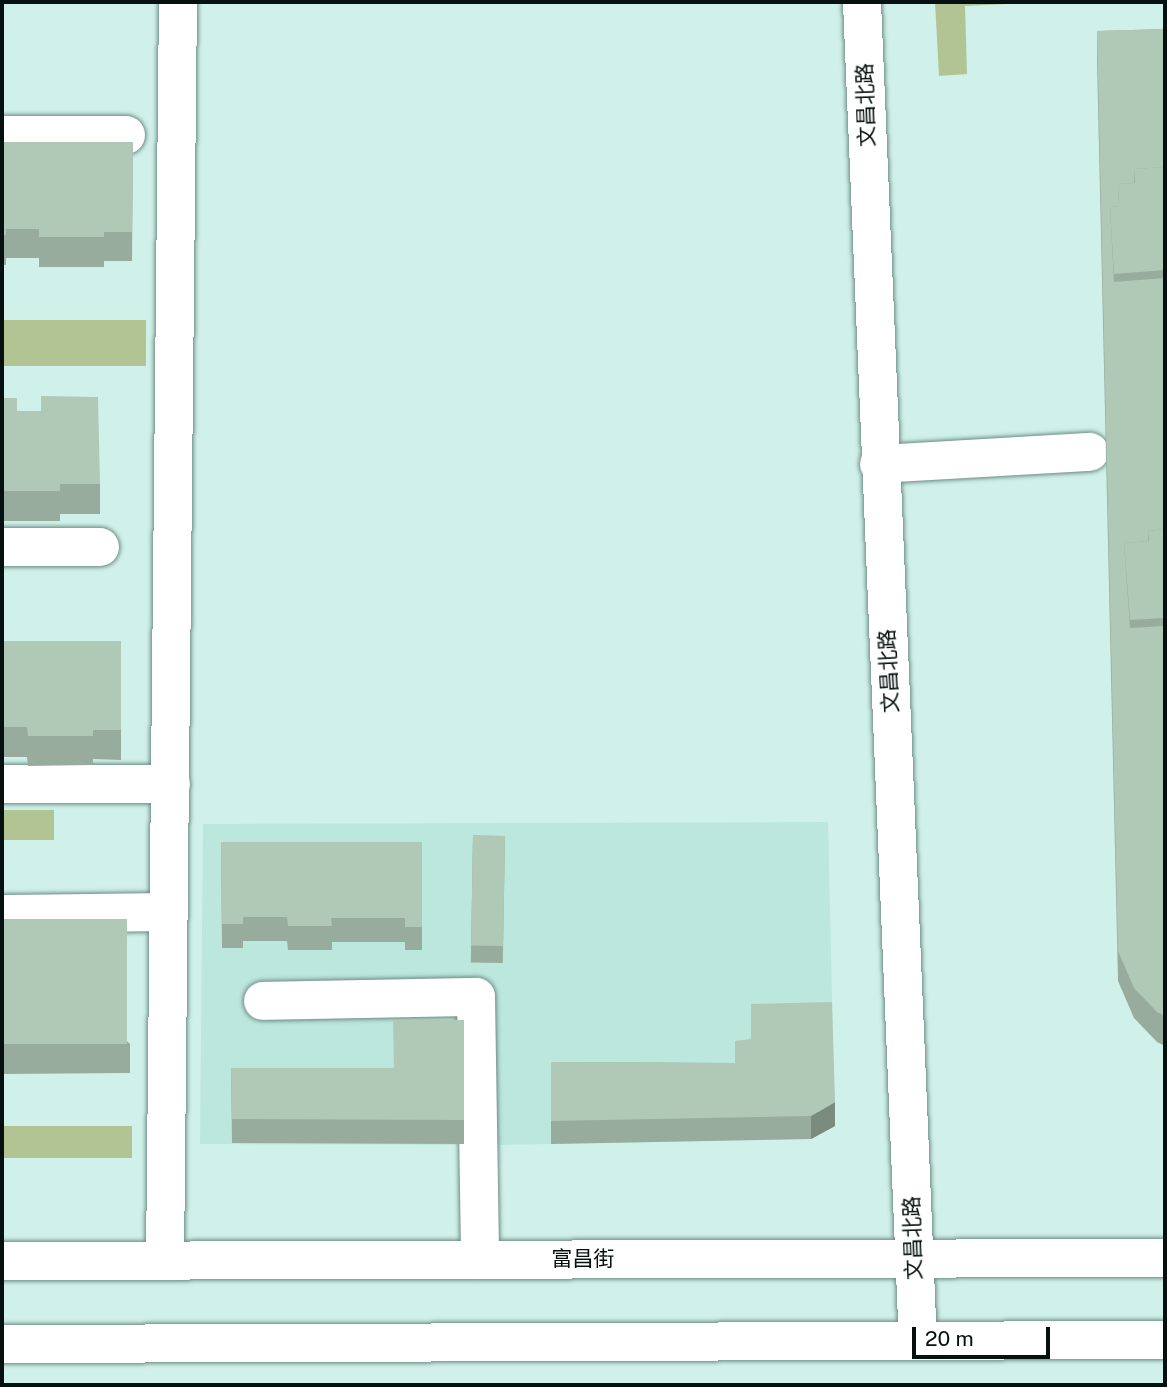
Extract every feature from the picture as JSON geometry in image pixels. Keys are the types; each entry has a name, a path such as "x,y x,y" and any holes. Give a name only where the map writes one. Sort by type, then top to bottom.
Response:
{"main road":[{"path":"165,1261 178,2"},
{"name":"文昌北路","path":"862,2 879,464 918,1341"},
{"path":"2,135 126,135"},
{"path":"879,464 1090,452"},
{"path":"2,547 100,547"},
{"path":"2,784 171,784"},
{"path":"2,914 170,912"},
{"path":"264,1001 476,997 480,1259"},
{"name":"富昌街","path":"2,1261 1165,1258"},
{"path":"2,1343 1165,1340"}],"shaded area":[{"path":"828,822 835,1126 811,1139 499,1145 200,1144 203,824"}],"green space":[{"path":"935,2 1031,3 965,6 967,74 939,76"},
{"path":"2,320 146,320 146,366 2,366"},
{"path":"2,810 54,810 54,840 2,840"},
{"path":"2,1126 132,1126 132,1158 2,1158"}],"building":[{"path":"1165,29 1165,167 1134,169 1134,183 1118,184 1119,206 1110,207 1114,282 1165,278 1165,529 1148,531 1148,541 1124,543 1130,628 1165,626 1165,1016 1157,1012 1134,988 1118,951 1097,31"},
{"path":"2,142 133,142 132,232 104,232 104,237 39,237 39,229 6,229 6,235 2,235"},
{"path":"1165,167 1165,270 1114,274 1110,207 1119,206 1118,184 1135,183 1134,169"},
{"path":"41,396 98,397 100,484 60,484 60,491 2,491 2,398 17,398 17,411 41,411"},
{"path":"1165,529 1165,618 1130,620 1124,543 1149,541 1148,531"},
{"path":"2,641 121,641 121,730 93,730 93,736 28,736 27,727 2,727"},
{"path":"473,835 505,836 503,946 471,945"},
{"path":"221,842 422,842 422,927 405,927 405,918 331,918 332,926 288,926 287,917 243,917 243,924 222,924"},
{"path":"2,919 127,919 127,1044 2,1044"},
{"path":"832,1002 835,1102 811,1116 551,1121 551,1062 735,1063 735,1041 751,1039 751,1004"},
{"path":"393,1020 464,1020 464,1120 232,1119 231,1068 394,1068"}]}
